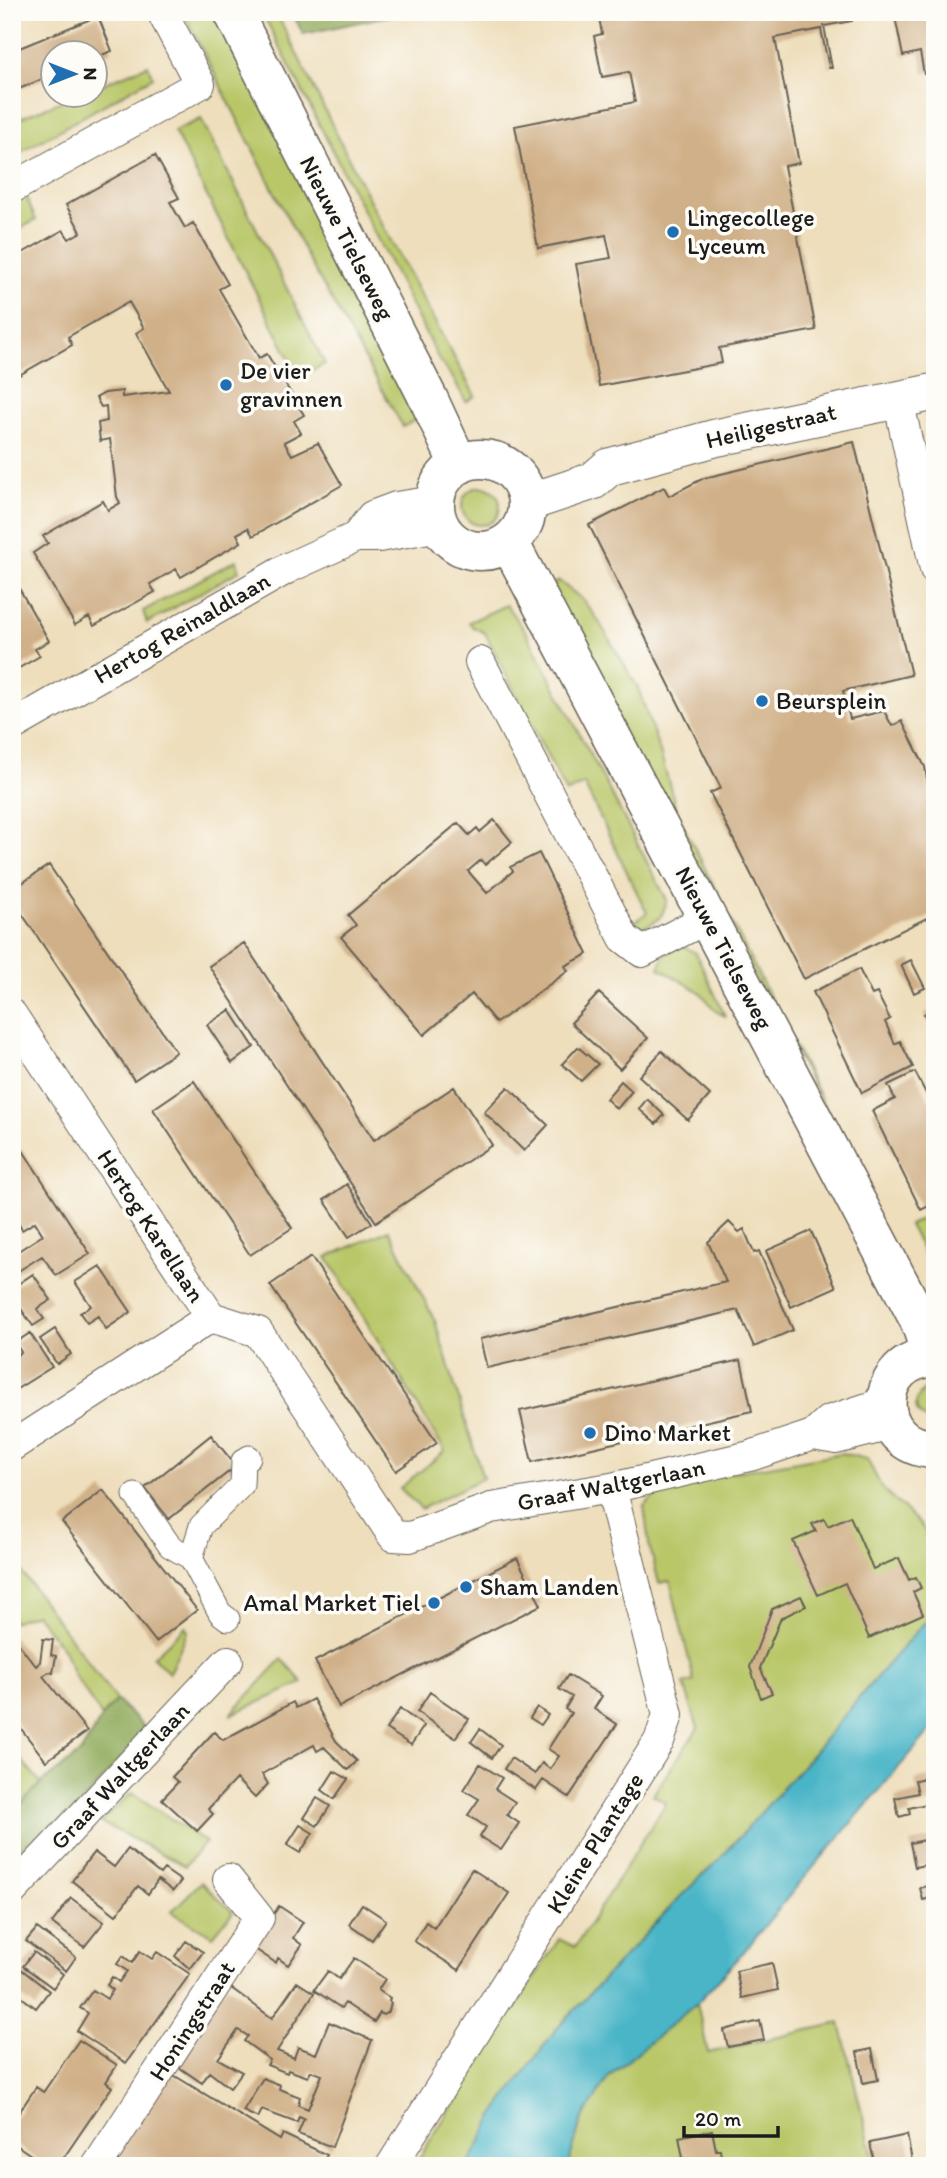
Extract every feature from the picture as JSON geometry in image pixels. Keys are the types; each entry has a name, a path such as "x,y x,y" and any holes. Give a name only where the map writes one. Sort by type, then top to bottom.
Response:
{"main road":[{"name":"Nieuwe Tielseweg","path":"233,12 429,400 471,462"},
{"name":"Nieuwe Tielseweg","path":"255,12 471,462"},
{"path":"471,462 502,464 523,492 523,524 498,546 464,548 454,543 437,514 444,477 471,462"},
{"name":"Nieuwe Tielseweg","path":"498,546 530,624 692,926 886,1300 926,1359"},
{"name":"Nieuwe Tielseweg","path":"498,546 913,1310 926,1359"},
{"path":"926,1359 900,1370 892,1380 889,1413 904,1440 914,1446 935,1449"}],"street":[{"path":"12,188 200,84 162,12"},
{"name":"Heiligestraat","path":"523,492 589,463 609,467 715,438 935,392"},
{"path":"898,399 935,569"},
{"name":"Hertog Reinaldlaan","path":"12,726 288,568 356,537 372,516 407,504 437,514"},
{"name":"Nieuwe Tielseweg","path":"480,662 624,938 642,951 692,926"},
{"name":"Hertog Karellaan","path":"12,1015 211,1317 258,1332 393,1536 410,1537"},
{"path":"12,1446 211,1317"},
{"name":"Graaf Waltgerlaan","path":"410,1537 491,1508 611,1488 750,1456 813,1434 828,1422 889,1413"},
{"path":"191,1558 201,1526 242,1485 243,1461 249,1457"},
{"name":"Kleine Plantage","path":"391,2166 659,1741 668,1715 611,1488"},
{"path":"135,1495 170,1546 191,1558 220,1613 228,1619"},
{"name":"Graaf Waltgerlaan","path":"12,1891 228,1661"},
{"name":"Honingstraat","path":"97,2166 259,1919 228,1879"}],"green space":[{"path":"183,12 221,12 428,413 403,427 309,260"},
{"path":"262,12 276,12 375,211 475,396 466,402 438,358"},
{"path":"292,12 407,12 303,34"},
{"path":"148,65 153,77 108,103 108,82"},
{"path":"44,108 98,108 12,157 12,121"},
{"path":"201,119 325,364 299,377 174,131"},
{"path":"26,197 36,220 12,233 12,205"},
{"path":"481,487 494,493 500,506 494,519 481,525 468,519 462,506 468,493"},
{"path":"236,560 239,571 147,623 143,611"},
{"path":"559,581 582,599 598,620 638,688 678,815 827,1111 544,588"},
{"path":"506,605 526,632 667,900 664,911 652,923 641,927 634,922 647,913 584,784 566,793 485,633 469,622"},
{"path":"685,947 696,953 725,1016 717,1012 700,992 659,968 666,952"},
{"path":"935,1212 935,1275 909,1225"},
{"path":"389,1230 435,1321 483,1478 421,1509 400,1488 445,1451 327,1257"},
{"path":"929,1387 935,1387 935,1421 922,1416 916,1407 919,1396"},
{"path":"842,1453 867,1459 882,1488 919,1523 935,1545 935,1616 922,1625 720,1859 682,1895 554,2032 496,2112 468,2166 414,2166 559,1939 575,1947 666,1803 653,1795 698,1728 684,1684 694,1681 670,1581 659,1583 649,1544 644,1506 653,1497 686,1481"},
{"path":"12,1559 116,1700 102,1717 74,1675 64,1650 36,1614 12,1622"},
{"path":"186,1626 188,1631 169,1673 153,1657"},
{"path":"282,1659 303,1683 230,1715"},
{"path":"116,1700 147,1730 12,1880 12,1815 41,1783 81,1752 102,1717"},
{"path":"12,1749 41,1783 12,1815"},
{"path":"132,1793 206,1842 185,1866 100,1822"},
{"path":"201,1882 233,1912 213,1936 171,1912"},
{"path":"697,2003 708,2053 840,2023 875,2166 568,2166 581,2121 609,2076"}],"water":[{"path":"935,1616 935,1725 742,1954 697,2003 609,2076 581,2121 568,2166 468,2166 496,2112 554,2032 682,1895 720,1859 922,1625"}],"building":[{"path":"598,12 851,12 852,21 824,26 832,68 829,68 821,29 775,38 799,163 784,166 816,330 719,348 722,363 599,386 576,264 611,258 606,235 538,248 515,126 635,102 629,72 602,77 594,36 602,34"},
{"path":"894,12 935,12 935,72 924,74 920,52 903,56"},
{"path":"98,16 107,38 44,38"},
{"path":"38,40 38,81 12,92 12,51"},
{"name":"De vier gravinnen","path":"155,155 179,198 170,202 185,228 193,223 228,284 219,289 259,358 267,354 304,415 294,421 301,433 284,442 292,455 318,443 342,485 253,536 248,528 237,534 241,542 181,577 176,569 150,584 155,592 94,626 89,617 75,625 33,553 48,543 43,536 103,501 108,510 120,503 110,439 100,441 98,423 107,421 106,406 101,407 96,398 105,393 122,391 122,397 169,391 136,333 144,328 129,302 68,337 72,345 12,379 12,259 63,230 69,239 81,232 66,205"},
{"name":"Beursplein","path":"854,442 911,675 843,691 850,719 884,711 892,726 902,721 925,767 935,827 935,914 804,979 710,793 721,788 589,525 664,487 669,496 704,478"},
{"path":"12,576 49,641 35,649 40,656 12,672"},
{"path":"494,820 512,842 485,865 481,860 468,871 487,893 513,871 510,867 539,853 588,954 565,966 568,971 496,1023 472,994 424,1035 341,937 356,925 348,915 458,823 469,835 477,828 480,832"},
{"path":"49,865 176,1052 134,1080 12,899 12,890"},
{"path":"244,943 374,1140 454,1087 492,1145 376,1222 209,966"},
{"path":"911,960 925,988 914,993 901,965"},
{"path":"859,969 872,995 877,993 890,1019 885,1022 895,1044 900,1041 913,1067 862,1093 813,992"},
{"path":"599,993 648,1038 620,1069 571,1023"},
{"path":"935,1009 935,1035 924,1014"},
{"path":"230,1010 254,1047 232,1063 207,1025"},
{"path":"578,1047 598,1064 581,1081 562,1064"},
{"path":"662,1051 710,1095 688,1120 639,1076"},
{"path":"915,1072 935,1111 935,1203 921,1210 872,1111 895,1099 888,1085"},
{"path":"194,1081 292,1228 250,1255 153,1109"},
{"path":"621,1081 632,1091 617,1109 606,1099"},
{"path":"508,1087 548,1125 524,1151 484,1112"},
{"path":"647,1099 664,1115 656,1124 639,1109"},
{"path":"22,1149 90,1254 56,1275 42,1256 12,1275 12,1255 43,1235 35,1222 22,1230 12,1211 12,1155"},
{"path":"347,1184 372,1223 349,1237 324,1200"},
{"path":"729,1222 739,1232 744,1229 754,1253 759,1251 793,1330 754,1347 738,1310 487,1368 480,1339 726,1282 708,1242"},
{"path":"811,1231 836,1287 791,1307 766,1251"},
{"path":"311,1257 437,1443 396,1471 270,1285"},
{"path":"100,1266 131,1312 106,1329 98,1316 87,1323 80,1313 91,1306 75,1282"},
{"path":"33,1274 51,1300 37,1309 44,1319 33,1326 12,1296 12,1288"},
{"path":"55,1329 71,1354 57,1364 40,1339"},
{"path":"30,1333 52,1367 12,1392 12,1359 21,1352 15,1343"},
{"path":"741,1360 752,1411 532,1462 520,1411"},
{"path":"211,1435 236,1466 169,1519 145,1488"},
{"path":"103,1490 197,1610 156,1642 62,1522"},
{"path":"850,1516 873,1569 899,1558 909,1580 916,1577 921,1588 913,1592 923,1614 869,1638 845,1583 818,1595 793,1541 816,1531 812,1524 824,1519 828,1526"},
{"path":"517,1558 541,1605 339,1707 315,1661"},
{"path":"801,1596 806,1606 781,1618 760,1668 772,1693 761,1698 750,1667 772,1609"},
{"path":"12,1636 36,1666 40,1662 43,1639 53,1640 51,1655 56,1656 53,1673 49,1672 43,1676 87,1731 46,1761 12,1717"},
{"path":"568,1675 602,1696 594,1709 617,1724 569,1797 543,1780 536,1790 504,1769 511,1758 535,1774 542,1763 550,1769 559,1756 548,1749 571,1713 565,1709 572,1697 559,1689"},
{"path":"430,1692 469,1719 455,1738 417,1712"},
{"path":"313,1699 336,1741 357,1761 348,1770 324,1747 317,1751 314,1745 262,1774 268,1784 255,1798 236,1779 208,1809 213,1814 197,1831 162,1799 178,1782 172,1777 214,1732 223,1740 293,1702 296,1708"},
{"path":"537,1707 548,1715 541,1725 530,1718"},
{"path":"400,1709 424,1726 411,1745 386,1729"},
{"path":"480,1729 501,1745 492,1758 471,1742"},
{"path":"480,1764 502,1778 495,1789 515,1802 507,1815 519,1823 501,1850 480,1837 486,1827 468,1815 479,1799 464,1790"},
{"path":"334,1771 348,1779 334,1799 322,1790"},
{"path":"935,1776 935,1802 909,1808 910,1814 899,1817 895,1798 918,1793 915,1780"},
{"path":"317,1798 330,1806 317,1826 304,1818"},
{"path":"300,1825 313,1833 300,1853 287,1845"},
{"path":"935,1838 935,1863 915,1867 910,1843"},
{"path":"128,1849 160,1874 164,1869 181,1881 173,1891 158,1880 148,1894 138,1886 116,1915 72,1881 94,1852 114,1867"},
{"path":"472,1869 509,1893 459,1970 414,1941 426,1922 434,1928"},
{"path":"935,1884 935,1897 923,1900 920,1888"},
{"path":"71,1898 104,1922 84,1947 52,1923"},
{"path":"362,1904 386,1920 372,1940 349,1924"},
{"path":"279,1906 303,1922 293,1938 302,1945 288,1965 278,1958 276,1963 252,1947"},
{"path":"37,1928 76,1957 66,1971 26,1941"},
{"path":"186,1941 203,1952 190,1969 175,1956"},
{"path":"140,1951 152,1959 157,1952 190,1974 126,2063 77,2031 88,2013 80,2008 93,1990 107,1999 113,1990 107,1985 112,1977 119,1982 127,1971 117,1964 123,1956 132,1963"},
{"path":"34,1952 63,1974 53,1988 23,1966"},
{"path":"354,1958 385,1979 378,1990 390,1998 389,2011 383,2015 380,2013 374,2022 345,2003 341,2008 314,1990 328,1971 339,1979"},
{"path":"12,1962 49,1991 36,2008 12,1990"},
{"path":"772,1963 778,1990 742,1998 736,1971"},
{"path":"297,1982 314,1993 277,2051 294,2058 298,2047 316,2054 329,2022 372,2040 332,2147 298,2134 304,2119 299,2117 297,2123 262,2110 258,2118 243,2111 263,2078 280,2085 279,2089 300,2097 298,2105 308,2109 322,2075 311,2071 308,2077 267,2065 270,2060 244,2041 248,2036 238,2030 218,2059 242,2072 230,2088 209,2072 202,2083 173,2063 227,1985 272,2018"},
{"path":"760,2021 764,2040 728,2047 724,2030"},
{"path":"79,2040 117,2065 106,2082 112,2087 58,2166 47,2166 12,2142 12,2123 36,2087 44,2091"},
{"path":"872,2049 878,2080 863,2083 857,2052"},
{"path":"167,2071 280,2140 283,2134 327,2155 321,2166 103,2166"},
{"path":"712,2130 723,2166 665,2166 664,2162 683,2158 679,2137"},
{"path":"907,2135 913,2166 875,2166 870,2143"},
{"path":"12,2158 23,2166 12,2166"}],"place":[{"name":"Lingecollege Lyceum","path":"673,232"},
{"name":"De vier gravinnen","path":"226,385"},
{"name":"Beursplein","path":"762,701"},
{"name":"Dino Market","path":"590,1433"},
{"name":"Sham Landen","path":"466,1587"},
{"name":"Amal Market Tiel","path":"434,1603"}]}
